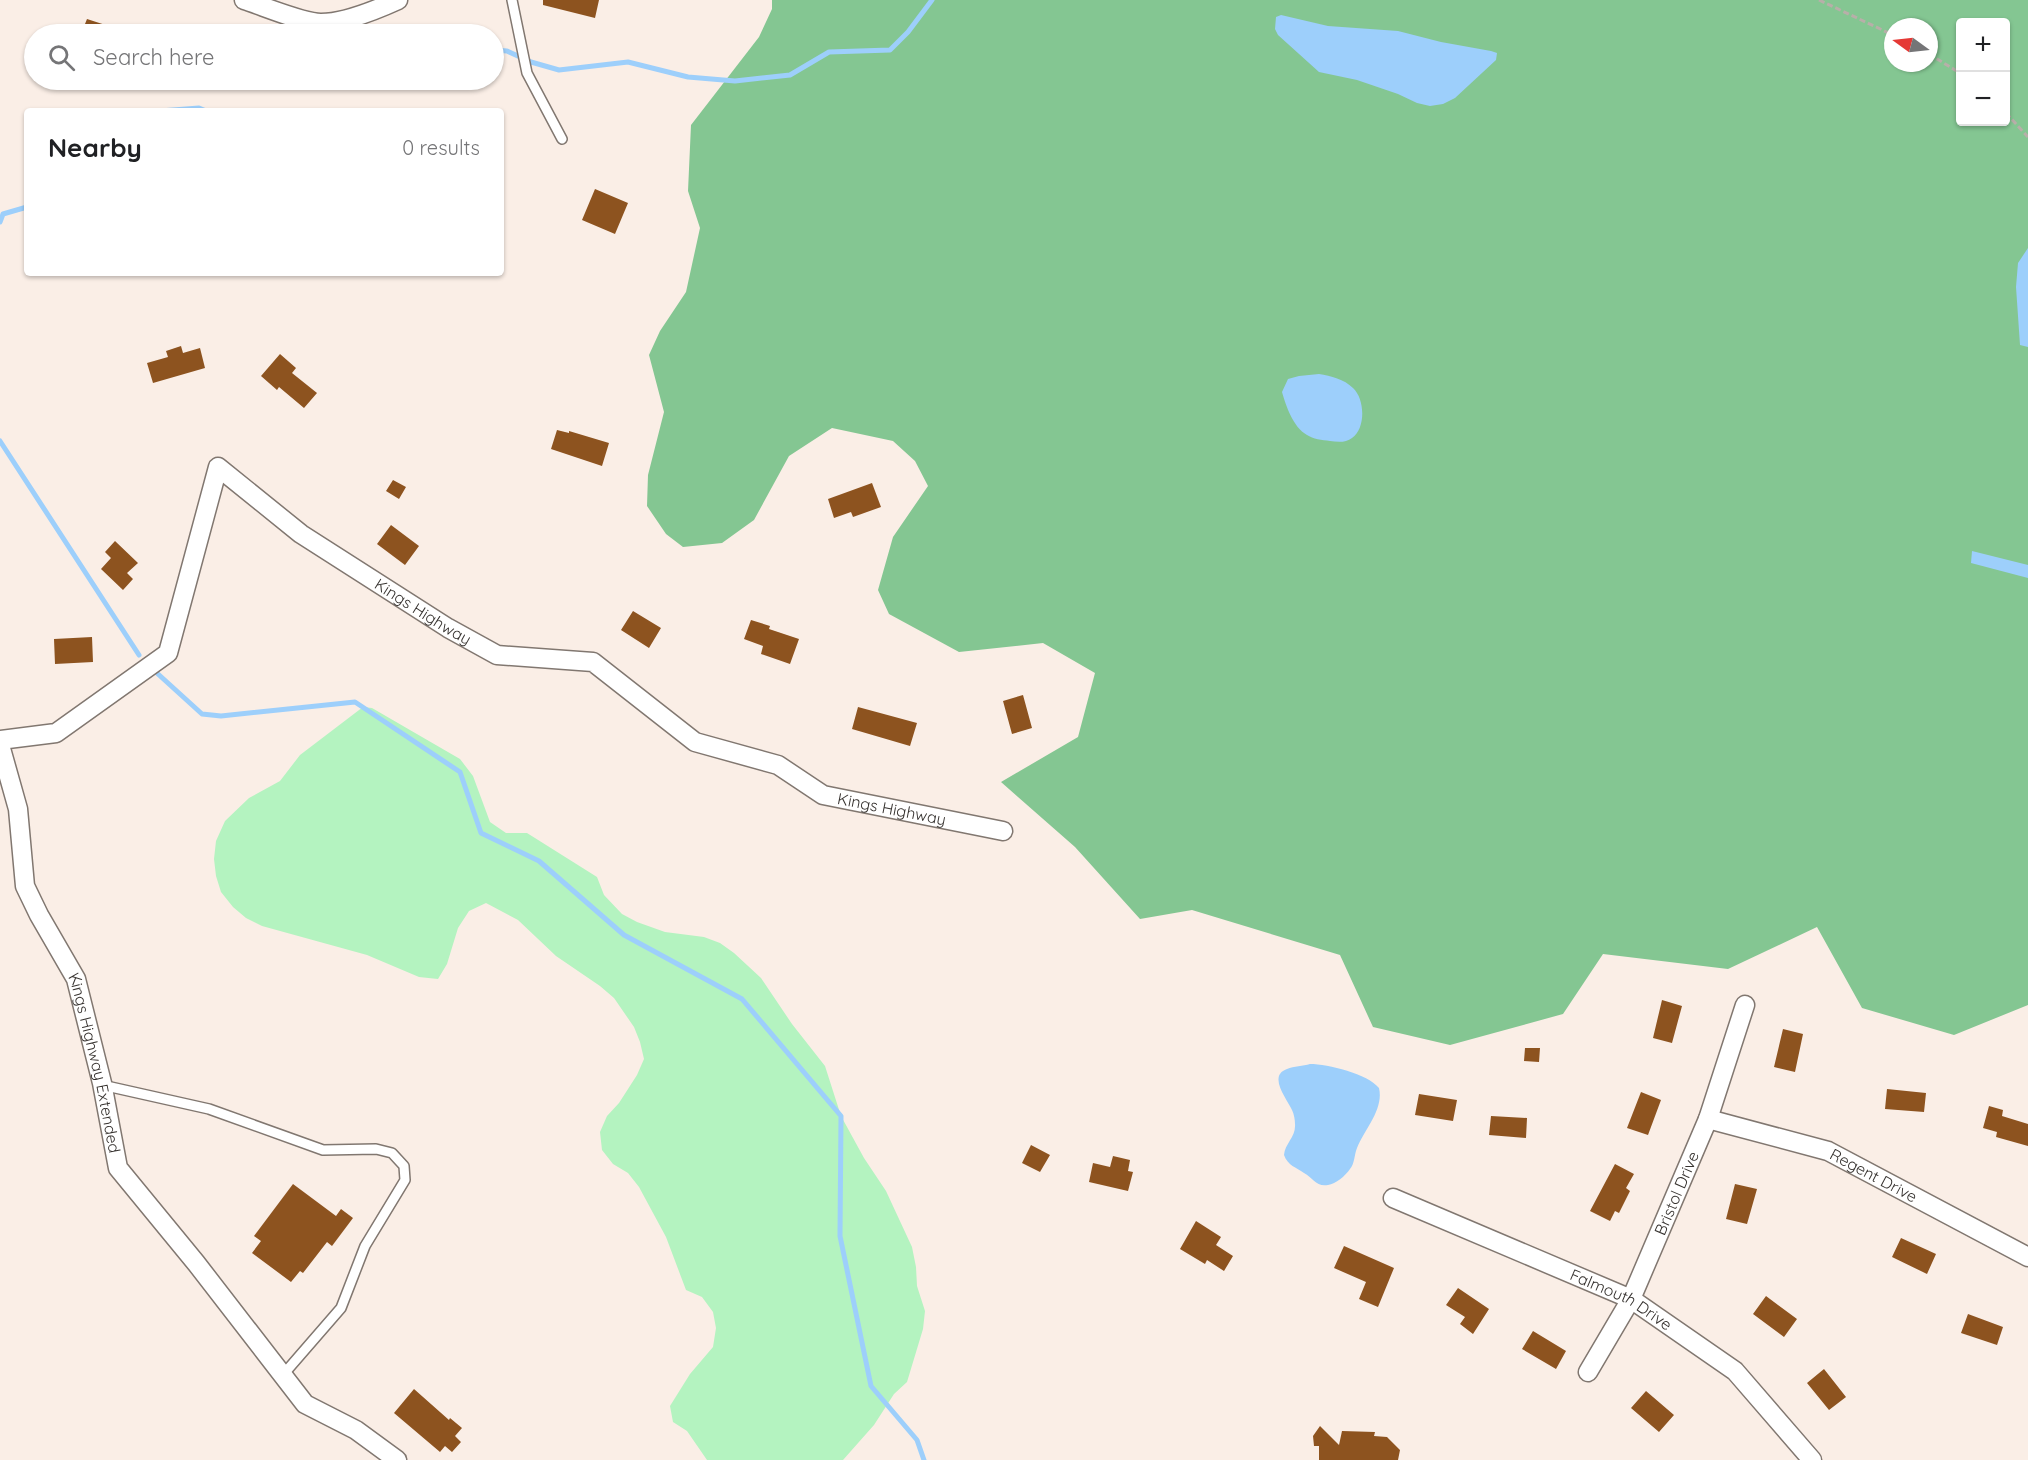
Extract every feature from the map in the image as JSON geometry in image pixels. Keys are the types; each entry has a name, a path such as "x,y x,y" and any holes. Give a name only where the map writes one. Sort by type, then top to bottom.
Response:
{"street":[{"path":"244,0 321,23 347,18 398,0"},
{"name":"Kings Highway","path":"0,740 56,733 168,653 218,467 301,534 448,628 497,655 593,662 695,742 778,765 824,795 1003,831"},
{"name":"Kings Highway Extended","path":"0,745 18,809 25,886 76,979 102,1085 118,1168 196,1263 305,1404 356,1430 397,1460"},
{"name":"Bristol Drive","path":"1588,1372 1631,1299 1708,1119 1745,1005"},
{"name":"Regent Drive","path":"1708,1119 1828,1151 2028,1257"},
{"name":"Falmouth Drive","path":"1392,1197 1631,1299 1735,1371 1812,1460"}],"lane":[{"path":"512,0 527,74 562,139"},
{"path":"102,1085 209,1109 323,1150 376,1149 392,1153 404,1166 405,1180 365,1246 341,1308 282,1376"}],"path":[{"path":"1819,0 1884,30"},
{"path":"1938,60 1958,72"},
{"path":"2010,117 2028,137"}],"green space":[{"path":"772,0 2028,0 2028,1005 1954,1035 1862,1008 1817,927 1728,969 1603,954 1563,1014 1450,1045 1373,1027 1340,955 1192,910 1140,919 1075,847 1001,782 1078,737 1095,673 1043,643 959,652 889,614 878,590 893,537 928,486 915,461 893,441 832,428 789,456 754,520 722,543 683,547 666,534 647,506 648,475 664,412 649,355 660,331 686,292 700,228 688,191 691,125 759,37 772,9"},
{"path":"363,707 372,708 460,759 473,776 490,822 506,833 527,833 597,877 604,895 622,914 665,932 704,937 720,943 734,953 761,978 792,1024 825,1066 841,1116 864,1158 886,1191 912,1247 917,1286 925,1311 923,1329 907,1382 894,1394 874,1425 843,1460 707,1460 687,1431 673,1422 670,1406 690,1374 713,1347 716,1328 713,1312 702,1297 686,1290 666,1237 639,1187 628,1173 613,1164 602,1150 600,1132 607,1116 619,1103 637,1075 644,1059 634,1027 614,998 556,956 518,920 486,903 469,911 458,928 447,964 438,979 419,977 367,955 262,926 246,918 221,892 214,859 216,841 225,821 249,798 280,781 300,755"}],"water":[{"path":"1281,15 1328,26 1398,31 1491,51 1497,53 1496,60 1455,98 1443,104 1430,106 1357,80 1319,72 1278,35 1275,29 1276,17"},
{"path":"2028,248 2028,347 2020,345 2016,287 2018,263"},
{"path":"1319,374 1346,382 1360,399 1362,421 1357,433 1350,440 1336,442 1307,435 1291,416 1282,392 1288,379"},
{"path":"1972,551 2028,565 2028,578 1971,563"},
{"path":"1310,1064 1347,1071 1366,1078 1379,1088 1379,1104 1357,1148 1352,1167 1340,1179 1328,1185 1315,1182 1290,1164 1284,1155 1294,1133 1295,1122 1293,1112 1280,1088 1279,1077 1281,1072 1287,1069"}],"building":[{"path":"543,0 599,0 595,18 543,5"},
{"path":"87,19 102,24 85,24"},
{"path":"595,189 628,203 615,234 582,220"},
{"path":"181,346 183,353 200,348 205,368 153,383 147,363 168,357 166,351"},
{"path":"280,354 296,368 292,373 317,393 304,408 279,387 277,390 261,376"},
{"path":"557,430 569,433 569,431 609,443 602,466 551,449"},
{"path":"393,480 406,487 399,499 386,491"},
{"path":"872,483 881,507 853,517 851,512 834,518 828,499"},
{"path":"391,525 419,546 405,565 377,544"},
{"path":"115,541 138,563 127,573 133,579 123,590 101,569 111,558 105,552"},
{"path":"633,611 661,628 649,648 621,630"},
{"path":"751,620 799,639 790,664 761,654 763,646 744,639"},
{"path":"92,637 93,662 55,664 54,639"},
{"path":"1023,695 1032,728 1012,734 1003,701"},
{"path":"858,707 917,723 910,746 852,729"},
{"path":"1662,1000 1682,1006 1672,1043 1653,1038"},
{"path":"1783,1029 1803,1034 1795,1072 1774,1067"},
{"path":"1525,1048 1540,1048 1539,1062 1524,1061"},
{"path":"1887,1089 1926,1093 1924,1112 1885,1109"},
{"path":"1641,1092 1661,1100 1648,1135 1627,1128"},
{"path":"1419,1094 1457,1100 1453,1121 1415,1115"},
{"path":"1989,1106 2003,1110 2002,1116 2028,1124 2028,1146 1996,1137 1997,1132 1983,1128"},
{"path":"1491,1116 1527,1118 1526,1138 1489,1135"},
{"path":"1031,1145 1050,1155 1040,1172 1022,1163"},
{"path":"1113,1156 1130,1160 1128,1171 1133,1172 1128,1191 1089,1182 1093,1163 1110,1167"},
{"path":"1615,1164 1634,1174 1626,1188 1630,1191 1619,1213 1615,1211 1610,1221 1590,1211"},
{"path":"293,1184 336,1216 341,1209 353,1218 332,1246 327,1242 303,1273 300,1271 291,1282 252,1253 261,1241 254,1236"},
{"path":"1735,1184 1757,1189 1747,1224 1726,1219"},
{"path":"1196,1221 1221,1237 1216,1245 1233,1256 1224,1271 1207,1260 1205,1264 1180,1249"},
{"path":"1901,1238 1936,1254 1927,1274 1892,1257"},
{"path":"1344,1246 1394,1268 1378,1307 1359,1299 1366,1282 1334,1268"},
{"path":"1458,1288 1489,1309 1473,1334 1460,1324 1465,1317 1446,1305"},
{"path":"1766,1296 1797,1319 1784,1337 1753,1314"},
{"path":"1968,1314 2003,1327 1997,1345 1961,1333"},
{"path":"1533,1331 1566,1351 1556,1369 1522,1349"},
{"path":"1824,1369 1846,1397 1829,1410 1807,1383"},
{"path":"414,1389 449,1420 450,1418 462,1428 455,1436 461,1442 452,1452 445,1446 440,1452 394,1413"},
{"path":"1646,1391 1674,1415 1659,1432 1631,1408"},
{"path":"1320,1426 1339,1445 1342,1431 1375,1432 1374,1436 1387,1437 1400,1450 1398,1460 1319,1460 1319,1446 1314,1446 1313,1436"}],"waterway":[{"path":"504,51 559,70 628,62 688,77 735,81 790,75 829,52 890,50 908,32 932,0"},
{"path":"0,222 3,214 24,208"},
{"path":"0,441 139,655"},
{"path":"158,674 202,714 221,716 355,702 460,772 481,833 539,861 624,935 742,999 841,1116 840,1236 871,1386 917,1440 924,1460"}]}
